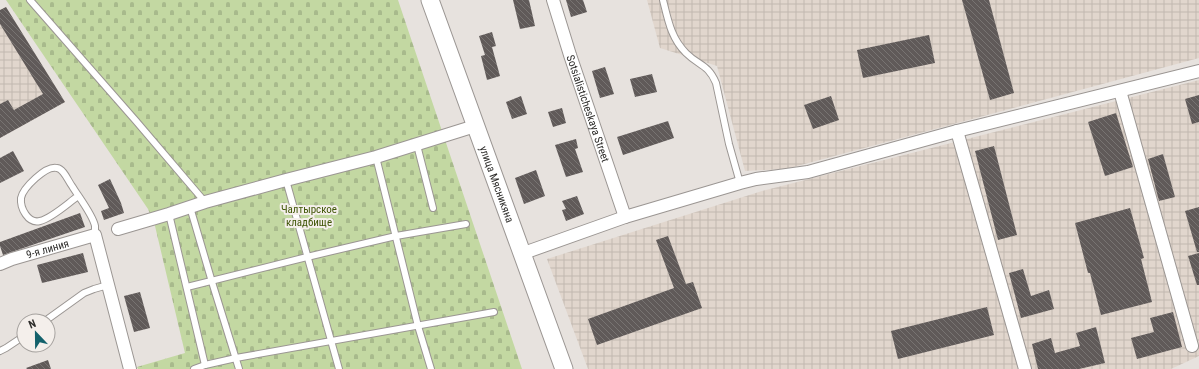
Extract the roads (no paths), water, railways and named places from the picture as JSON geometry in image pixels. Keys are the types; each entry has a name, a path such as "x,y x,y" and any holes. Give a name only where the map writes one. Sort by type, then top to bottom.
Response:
{"street":[{"name":"улица Мясникяна","path":"430,0 564,369"},
{"name":"Sotsialisticheskaya Street","path":"553,0 624,217"},
{"path":"521,254 624,217 740,183 762,178 808,172 957,131 1199,71"},
{"path":"1120,91 1192,346"},
{"path":"118,229 204,202 376,157 476,126"},
{"path":"957,131 1025,369"},
{"path":"95,236 130,369"},
{"name":"9-я линия","path":"0,264 12,259 95,236"}],"lane":[{"path":"30,0 131,115 204,202"},
{"path":"663,0 672,33 678,45 694,61 707,68 714,79 729,144 740,183"},
{"path":"417,145 433,208"},
{"path":"376,157 418,326 431,369"},
{"path":"78,196 50,217 40,221 34,222 28,217 22,208 21,198 25,190 43,172 49,168 57,168 62,170 78,196 92,219 95,226 95,236"},
{"path":"286,180 339,369"},
{"path":"190,207 239,369"},
{"path":"169,214 205,365"},
{"path":"187,288 307,256 396,236 466,224"},
{"path":"56,313 84,293 108,285"},
{"path":"194,369 236,358 494,312"},
{"path":"0,351 16,341"}],"park label":[{"name":"Чалтырское кладбище","path":"309,215"}]}
